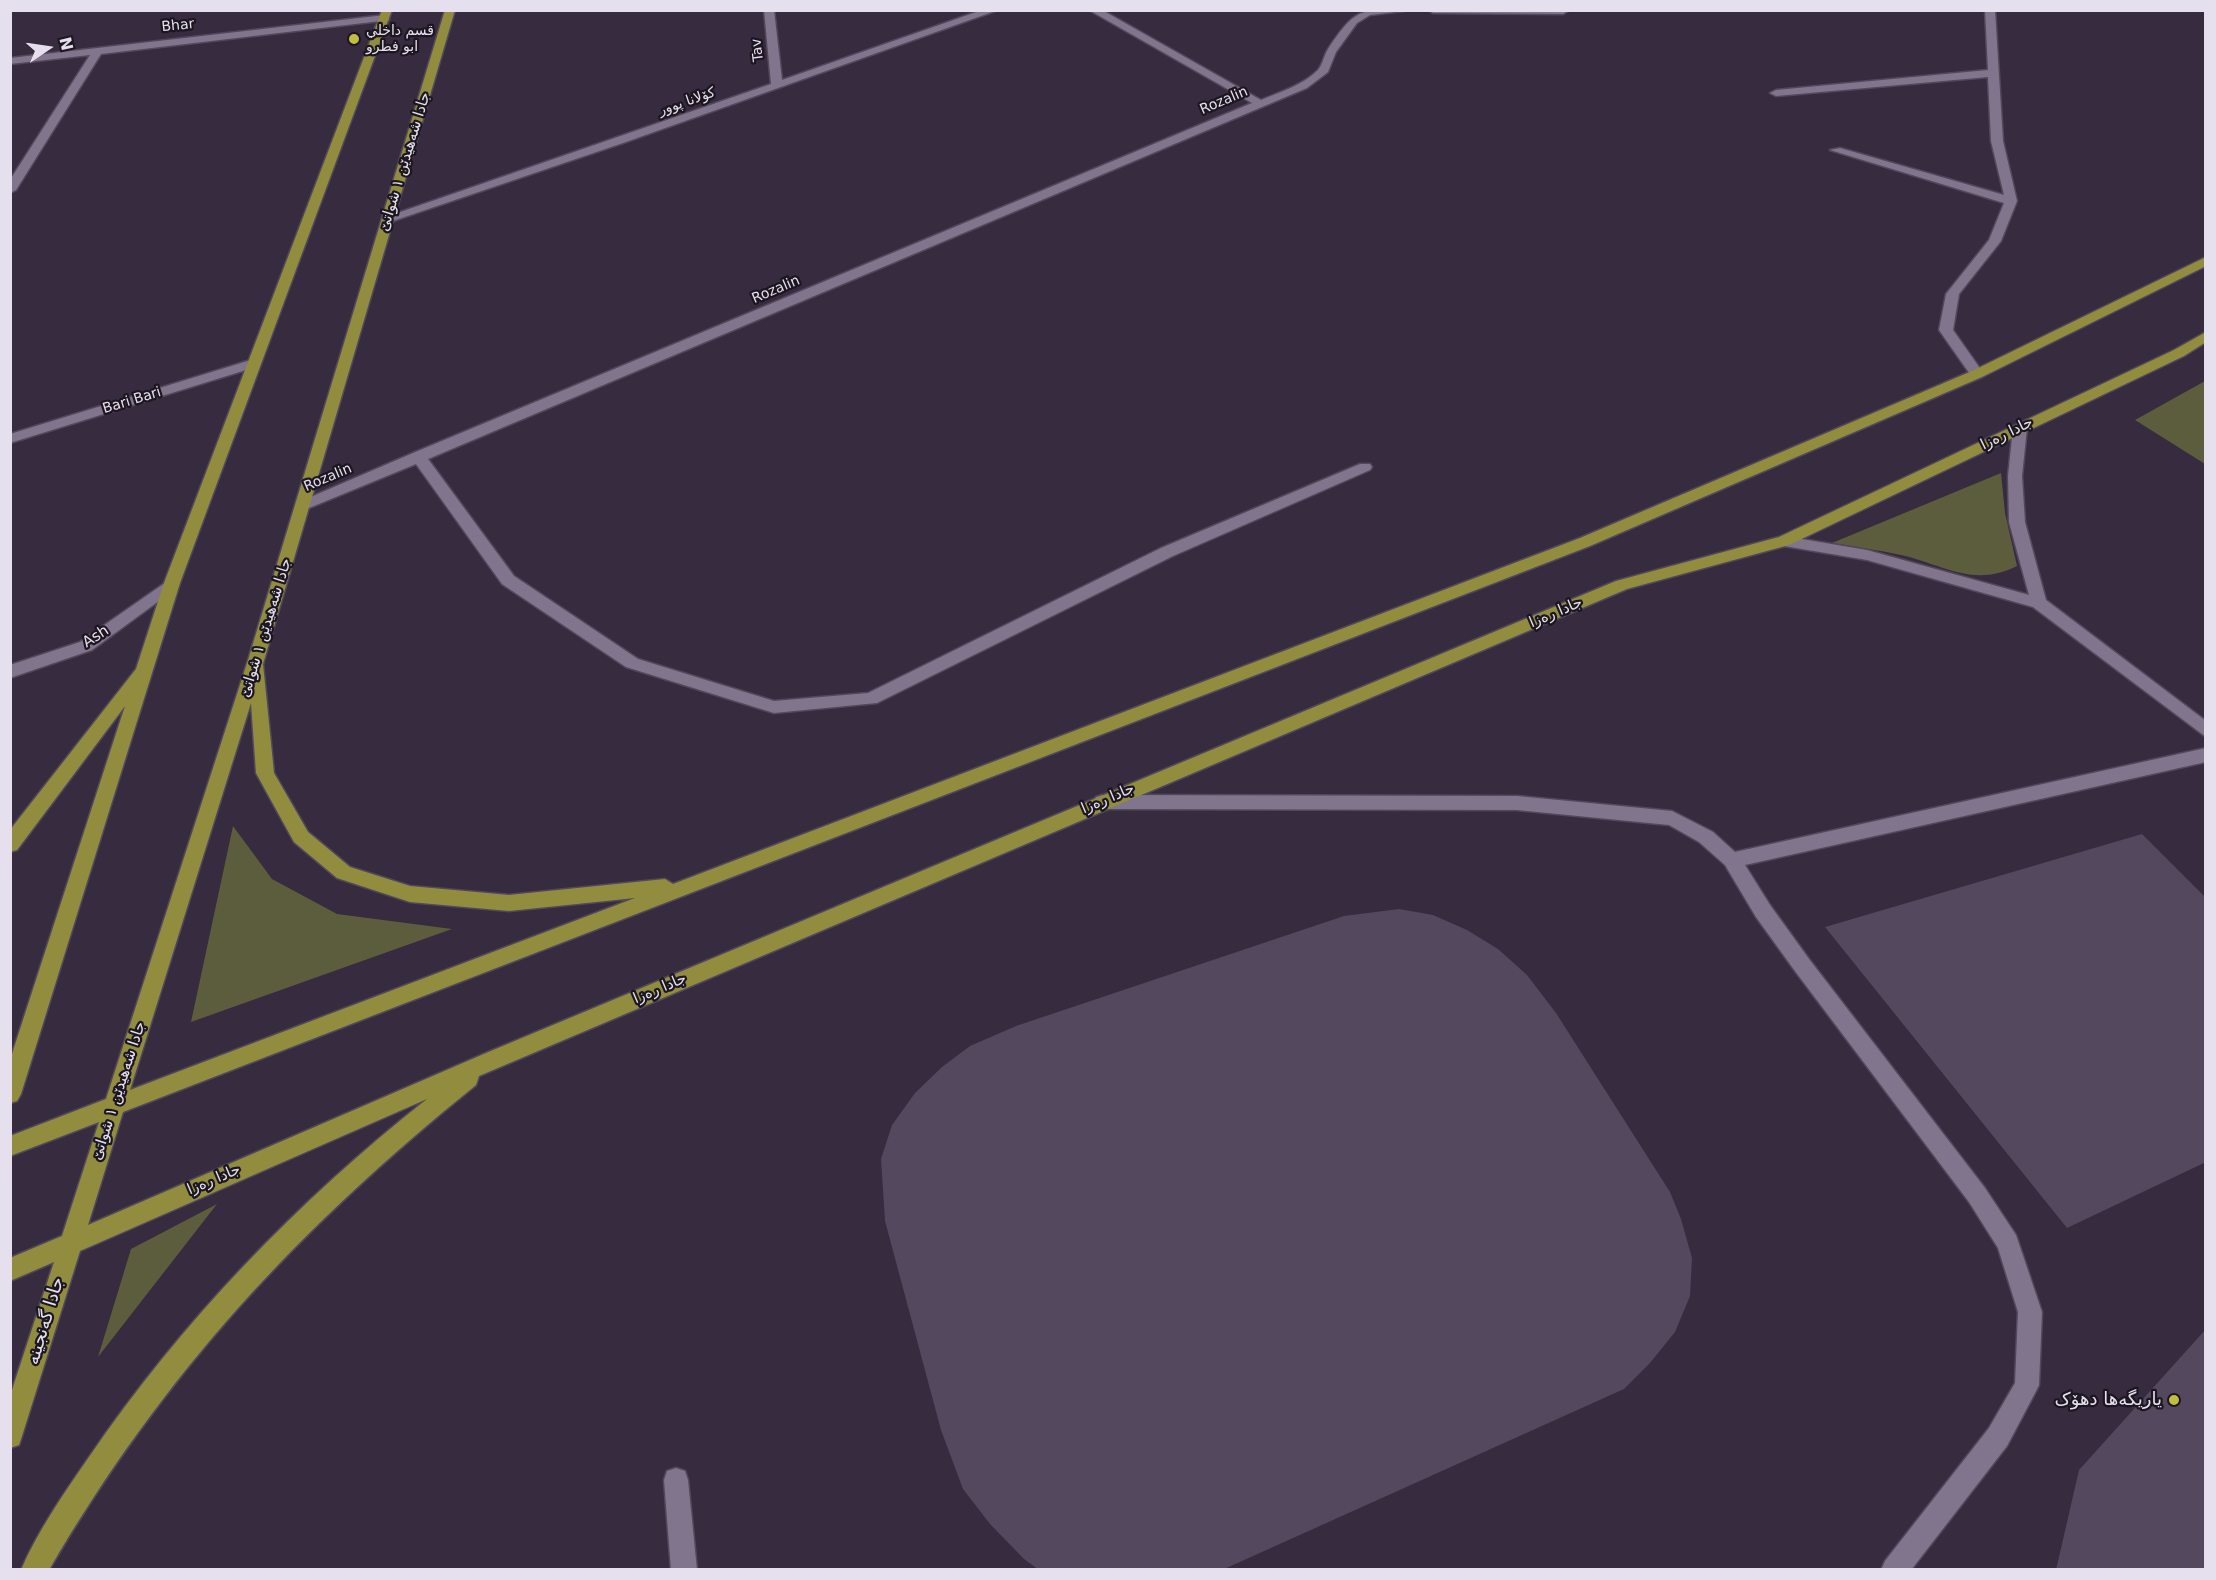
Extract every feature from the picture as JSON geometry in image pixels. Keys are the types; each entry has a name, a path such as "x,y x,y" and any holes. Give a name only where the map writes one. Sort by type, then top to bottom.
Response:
{"main road":[{"name":"جادا شەهیدێن ١ شواتێ","path":"72,1242 304,505 450,10"},
{"path":"10,1094 172,583 386,14"},
{"path":"10,1146 1574,546 1977,374 2067,332 2205,261"},
{"name":"جادا ره‌زا","path":"10,1270 493,1060 1622,585 1784,541 2179,353 2205,336"},
{"path":"256,660 265,773 301,837 344,873 410,894 509,903 691,884"},
{"path":"10,845 147,663"},
{"path":"34,1569 71,1504 140,1407 217,1312 281,1243 350,1175 493,1060"},
{"name":"جادا گەنجینە","path":"10,1436 72,1242"}],"street":[{"name":"Tav","path":"769,10 777,86"},
{"path":"952,10 955,23"},
{"name":"کۆلانا پوور","path":"389,218 993,10"},
{"path":"1094,10 1259,103"},
{"name":"Rozalin","path":"304,505 1303,86 1324,70 1331,52 1353,21 1368,12 1407,10"},
{"path":"1433,10 1563,11"},
{"path":"1977,374 1946,330 1953,294 1995,241 2011,201 1997,141 1990,10"},
{"name":"Bhar","path":"10,62 386,14"},
{"path":"11,190 98,50"},
{"path":"1776,93 1992,73"},
{"path":"1836,150 2011,201"},
{"name":"Bari Bari","path":"10,439 254,363"},
{"path":"2020,428 2014,476 2017,522 2039,603"},
{"path":"418,456 508,580 632,663 774,707 871,699 1167,552 1365,467"},
{"path":"1784,541 1867,555 2039,603 2205,731"},
{"name":"Ash","path":"10,672 86,646 172,583"},
{"path":"1732,860 2205,755"},
{"path":"1102,802 1529,804 1672,818 1706,837 1732,860 1802,965 1977,1195 2008,1244 2030,1312 2027,1385 1998,1437 1894,1569"},
{"path":"676,1480 684,1569"}],"green space":[{"path":"2205,381 2205,464 2135,420"},
{"path":"2001,473 2005,513 2017,566 1987,575 1973,575 1901,555 1832,543"},
{"path":"233,826 272,879 337,914 452,929 191,1022"},
{"path":"217,1204 98,1357 131,1249"}],"building":[{"path":"2142,834 2206,898 2206,1162 2067,1228 1825,927"},
{"path":"1399,909 1433,915 1467,930 1498,949 1527,975 1556,1013 1670,1192 1681,1219 1692,1258 1690,1296 1675,1332 1650,1363 1624,1389 1222,1570 1039,1570 1024,1559 990,1524 963,1489 941,1430 885,1221 881,1159 892,1125 915,1093 942,1067 970,1046 1016,1026 1344,916"},
{"name":"یاریگەھا دھۆک","path":"2206,1329 2206,1570 2056,1570 2079,1470"}],"place":[{"name":"قسم داخلي ابو فطرو","path":"354,39"},
{"name":"یاریگەھا دھۆک","path":"2174,1400"}]}
